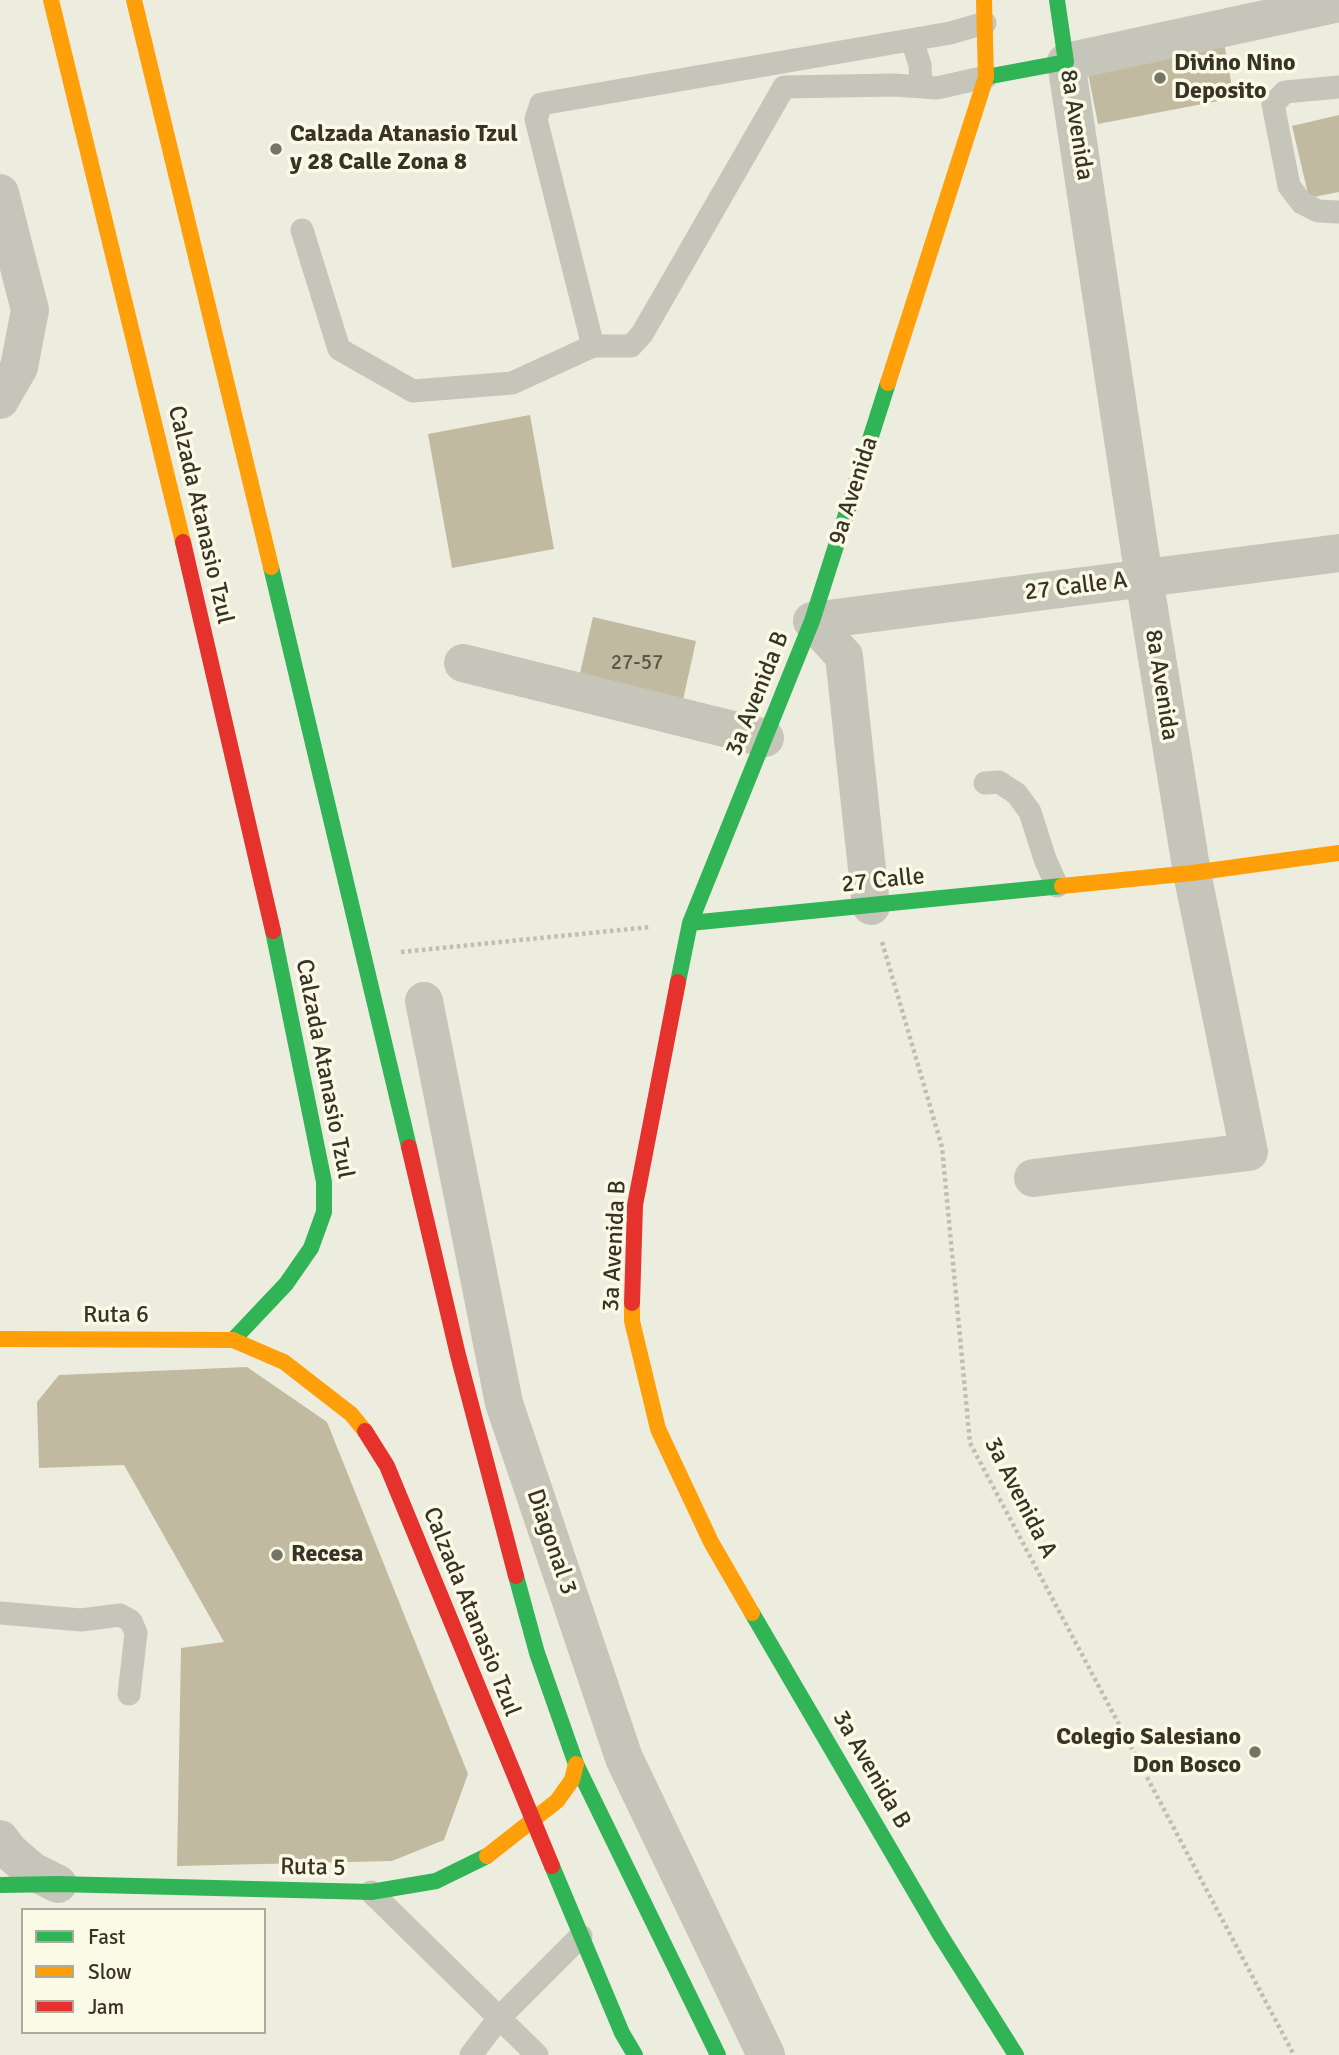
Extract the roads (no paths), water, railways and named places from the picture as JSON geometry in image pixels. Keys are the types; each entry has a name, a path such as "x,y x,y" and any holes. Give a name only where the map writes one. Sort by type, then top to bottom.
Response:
{"main road":[{"name":"Calzada Atanasio Tzul","path":"51,0 157,428 287,992 324,1182 324,1212 311,1248 286,1284 233,1340 284,1362 351,1414 371,1438 387,1466 581,1936 622,2033 635,2055"},
{"name":"Calzada Atanasio Tzul","path":"134,0 365,956 458,1355 537,1653 576,1763 718,2055"},
{"path":"984,0 986,77 1066,62"},
{"name":"8a Avenida","path":"1057,0 1066,62"},
{"name":"9a Avenida","path":"812,621 986,77"},
{"name":"3a Avenida B","path":"812,621 690,923 635,1205 632,1321 657,1429 711,1542 939,1933 1016,2055"},
{"name":"27 Calle","path":"690,923 1192,873 1339,853"},
{"name":"Ruta 6","path":"0,1339 233,1340"},
{"name":"Ruta 5","path":"0,1885 371,1892 436,1881 476,1863 506,1843 557,1801 572,1780 576,1763"}],"street":[{"path":"1066,62 1339,3"},
{"name":"8a Avenida","path":"1032,1178 1249,1152 1192,873 1144,578 1066,62"},
{"path":"0,194 30,310 10,357 0,400"},
{"name":"27 Calle A","path":"812,621 1339,552"},
{"path":"812,621 844,656 871,905"},
{"path":"463,663 765,738"},
{"name":"Diagonal 3","path":"424,1000 504,1403 624,1758 766,2055"},
{"path":"0,1839 10,1852 32,1871 58,1884"}],"lane":[{"path":"593,346 536,118 541,104 912,40 985,23"},
{"path":"912,40 920,65 920,86"},
{"path":"302,230 339,349 413,390 512,383 593,346 631,346 642,334 784,88 937,88 986,77"},
{"path":"1339,87 1285,92 1273,104 1289,186 1302,203 1318,211 1339,212"},
{"path":"985,783 999,782 1017,794 1030,812 1057,886"},
{"path":"0,1613 81,1620 120,1615 131,1621 136,1633 129,1695"},
{"path":"371,1892 537,2055"},
{"path":"471,2055 499,2018 581,1936"}],"place":[{"name":"Divino Nino Deposito","path":"1160,78"},
{"name":"Calzada Atanasio Tzul y 28 Calle Zona 8","path":"276,149"},
{"name":"Recesa","path":"277,1555"},
{"name":"Colegio Salesiano Don Bosco","path":"1255,1752"}]}
